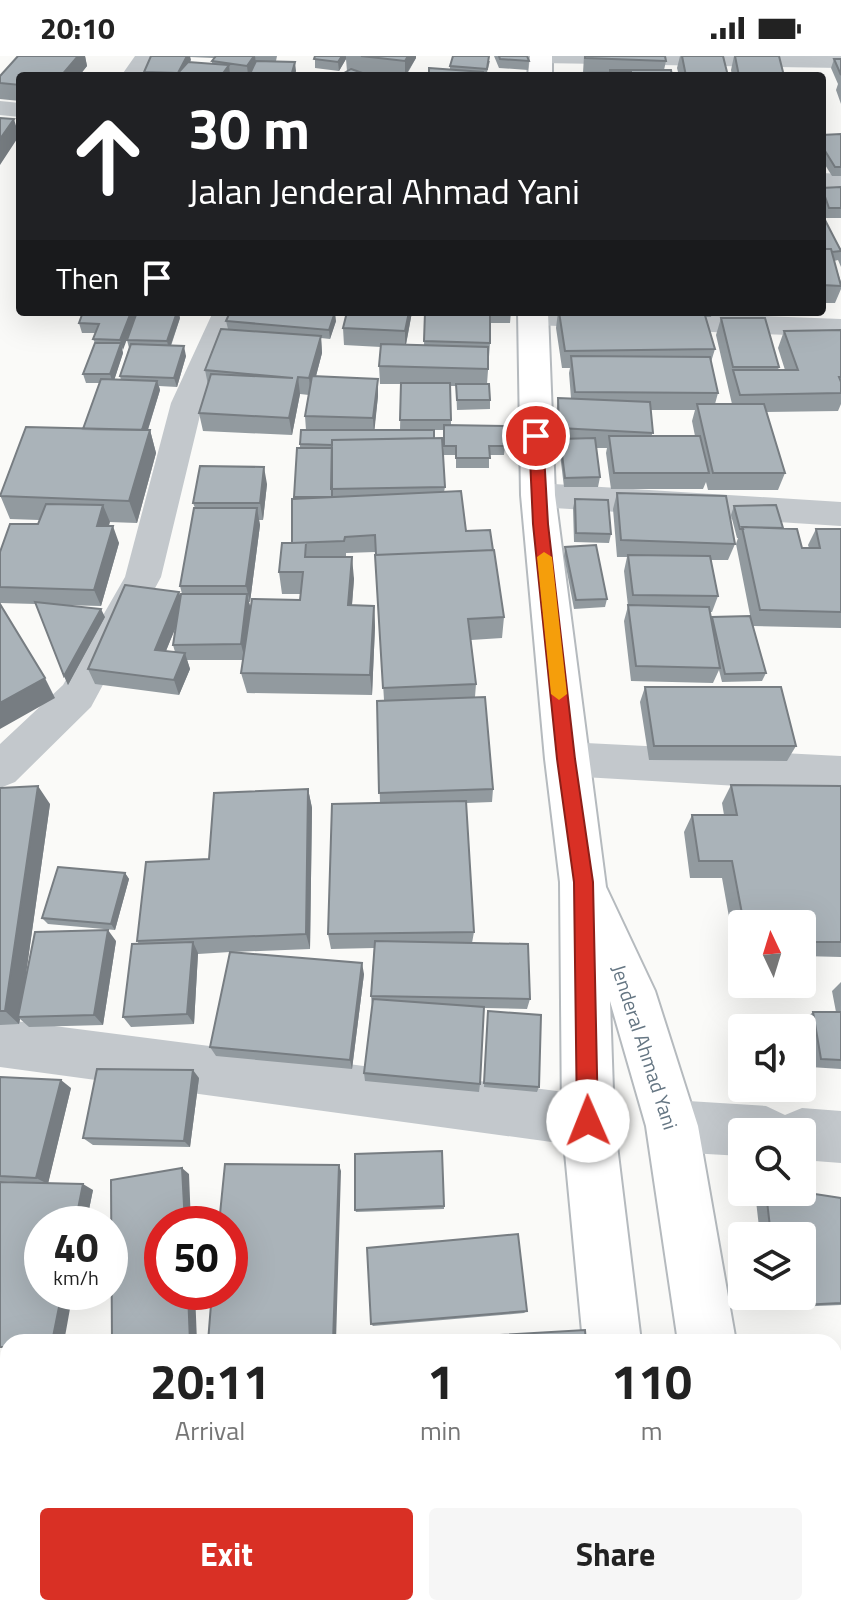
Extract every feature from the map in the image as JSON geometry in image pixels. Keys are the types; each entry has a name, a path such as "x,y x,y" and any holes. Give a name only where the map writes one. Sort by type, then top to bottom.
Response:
{"main road":[{"path":"533,316 538,495 566,759 583,882"},
{"name":"Jenderal Ahmad Yani","path":"583,882 588,1121 611,1334"},
{"name":"Jenderal Ahmad Yani","path":"583,882 631,991 672,1126 706,1334"}],"street":[{"path":"541,56 841,61"},
{"path":"0,770 77,696 143,577 187,403 226,316"},
{"path":"577,316 841,328"},
{"path":"538,495 841,514"},
{"path":"566,759 841,774"},
{"path":"0,1043 588,1121"},
{"path":"672,1126 728,1130"},
{"path":"816,1135 841,1137"}],"building":[{"path":"18,56 78,56 64,72 16,72 16,85 0,83 0,76"},
{"path":"151,56 187,56 179,72 144,72"},
{"path":"216,56 254,56 247,66 212,61"},
{"path":"315,56 342,56 338,62 314,59"},
{"path":"361,56 408,56 405,61"},
{"path":"453,56 489,56 487,69 450,66"},
{"path":"499,56 527,56 529,61 500,59"},
{"path":"665,56 666,61 585,58"},
{"path":"682,56 723,56 727,72 685,72"},
{"path":"735,56 779,56 783,72 738,72"},
{"path":"834,59 841,59 841,75"},
{"path":"256,61 295,62 292,72 251,72"},
{"path":"188,62 229,65 224,72 179,72"},
{"path":"429,68 483,72 429,72"},
{"path":"671,70 671,72 631,72 610,72"},
{"path":"0,118 14,119 0,139"},
{"path":"841,134 841,167 835,167 826,152 826,135"},
{"path":"841,187 841,208 829,208 826,188"},
{"path":"826,222 841,251 832,252 826,249"},
{"path":"826,249 831,249 841,286 826,285"},
{"path":"82,316 129,316 120,340 93,339 99,324 79,323"},
{"path":"136,316 176,316 167,341 127,340"},
{"path":"228,316 334,316 329,330 226,321"},
{"path":"346,316 408,316 405,331 343,328"},
{"path":"425,316 490,316 490,343 424,341"},
{"path":"560,316 705,316 715,349 565,351"},
{"path":"721,318 765,318 779,367 733,367"},
{"path":"221,329 321,336 309,378 298,377 289,418 199,413 211,374 293,378 205,370"},
{"path":"841,330 841,393 740,395 733,370 798,370 784,331"},
{"path":"95,343 121,343 110,374 83,374"},
{"path":"131,344 184,346 174,378 120,376"},
{"path":"381,344 488,347 488,369 379,366"},
{"path":"571,356 710,357 718,393 575,392"},
{"path":"312,376 378,379 373,418 305,416"},
{"path":"101,379 157,381 142,430 83,429"},
{"path":"401,383 450,383 451,420 400,420"},
{"path":"456,384 489,384 490,400 457,400"},
{"path":"558,398 650,402 653,433 559,428"},
{"path":"697,404 764,404 785,473 713,473"},
{"path":"444,425 504,426 505,446 489,446 490,458 456,458 456,446 444,446"},
{"path":"26,427 150,430 129,501 0,496"},
{"path":"301,430 434,430 434,438 332,440 332,445 300,444"},
{"path":"609,436 700,436 709,473 614,473"},
{"path":"442,438 445,487 331,489 332,440"},
{"path":"595,438 600,477 565,478 560,439"},
{"path":"297,448 332,448 332,497 294,497"},
{"path":"200,466 264,467 260,503 193,503"},
{"path":"461,491 466,531 490,530 493,550 376,555 375,535 345,537 344,541 292,543 292,499"},
{"path":"617,493 726,496 735,544 621,540"},
{"path":"575,499 608,500 611,534 576,533"},
{"path":"46,504 103,505 97,526 113,526 94,590 0,587 0,552 10,524 38,524"},
{"path":"776,505 783,528 740,529 734,506"},
{"path":"194,508 257,508 246,586 180,586"},
{"path":"742,527 797,529 802,548 820,548 816,529 841,529 841,612 760,610"},
{"path":"282,543 306,543 305,557 352,557 348,605 374,606 370,675 241,673 252,599 300,600 303,572 279,572"},
{"path":"596,545 607,599 576,600 565,547"},
{"path":"494,550 504,617 468,619 476,684 383,688 375,555"},
{"path":"628,555 710,556 718,596 633,595"},
{"path":"125,585 179,592 155,650 185,653 174,680 88,669"},
{"path":"181,594 247,594 241,644 173,645"},
{"path":"35,602 101,609 64,676"},
{"path":"0,604 45,678 0,703"},
{"path":"628,605 709,607 720,668 636,666"},
{"path":"750,616 766,673 725,674 712,617"},
{"path":"645,687 781,687 796,746 654,746"},
{"path":"485,697 493,789 379,793 377,701"},
{"path":"731,785 841,786 841,942 816,942 816,910 741,910 732,861 699,861 692,815 737,815"},
{"path":"38,786 5,1011 0,1011 0,788"},
{"path":"308,789 306,934 137,941 146,862 209,859 214,793"},
{"path":"466,801 474,932 328,934 332,804"},
{"path":"58,867 125,873 111,924 42,918"},
{"path":"108,930 94,1015 18,1017 35,932"},
{"path":"375,941 528,944 530,999 371,996"},
{"path":"193,942 187,1014 123,1017 132,944"},
{"path":"230,952 362,963 350,1060 210,1047"},
{"path":"373,999 484,1007 480,1084 364,1073"},
{"path":"488,1011 541,1015 539,1087 484,1083"},
{"path":"841,1012 841,1060 821,1059 816,1014 813,1014"},
{"path":"97,1069 193,1070 184,1141 83,1138"},
{"path":"0,1077 61,1080 36,1178 0,1176"},
{"path":"442,1151 444,1206 355,1210 355,1154"},
{"path":"225,1164 339,1165 333,1334 209,1334 211,1310 248,1310 248,1206 221,1206"},
{"path":"182,1168 184,1206 144,1206 144,1310 189,1310 190,1334 112,1334 112,1310 128,1310 128,1206 111,1206 111,1180"},
{"path":"0,1182 83,1184 79,1206 24,1206 24,1310 58,1310 54,1334 0,1334"},
{"path":"816,1194 841,1198 841,1303 816,1304 816,1222 769,1222 768,1206 816,1206"},
{"path":"518,1234 527,1311 371,1324 367,1248"},
{"path":"585,1330 585,1334 518,1334"}],"slow traffic":[{"path":"544,557 559,694"}],"route":[{"path":"536,436 541,524 566,759 583,882 588,1121"}]}
